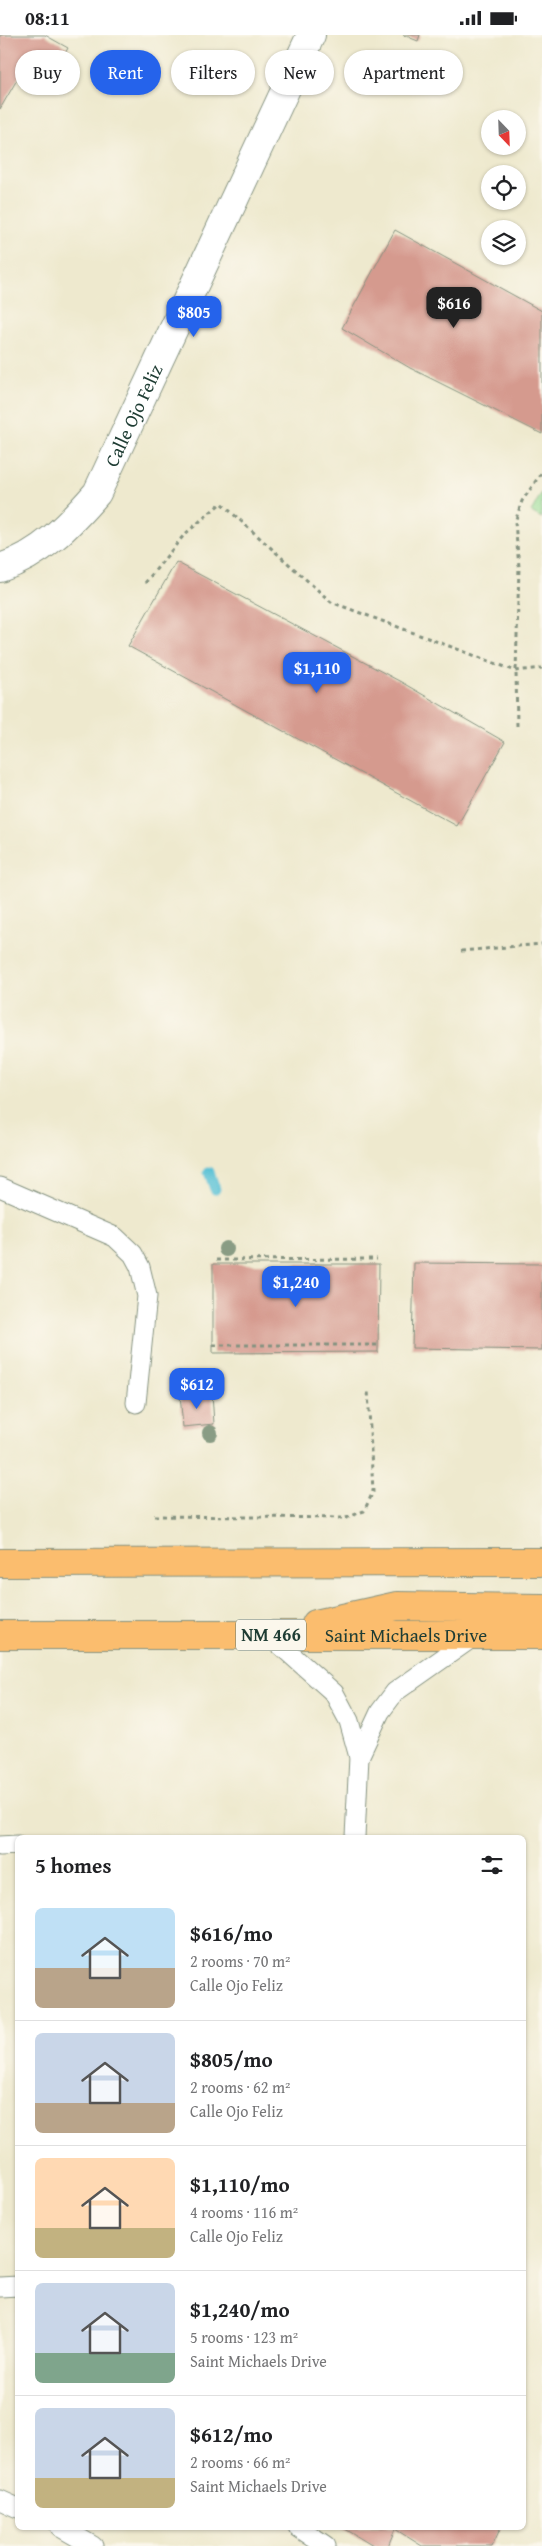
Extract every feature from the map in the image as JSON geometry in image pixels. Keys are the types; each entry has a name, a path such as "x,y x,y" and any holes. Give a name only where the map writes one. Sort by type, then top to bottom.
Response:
{"main road":[{"path":"0,1563 542,1562"},
{"path":"269,1635 397,1606 542,1607"},
{"name":"Saint Michaels Drive","path":"0,1635 542,1635"}],"street":[{"name":"Calle Ojo Feliz","path":"0,568 43,547 67,527 96,493 311,35"}],"lane":[{"path":"0,1187 115,1237 134,1254 140,1267 147,1296 136,1403"},
{"path":"269,1635 334,1693 349,1721 359,1757 355,1835"},
{"path":"359,1757 380,1712 395,1691 476,1635"},
{"path":"0,1846 15,1845"},
{"path":"0,2287 15,2286"},
{"path":"0,2500 15,2507"},
{"path":"65,2530 93,2546"},
{"path":"302,2530 326,2546"}],"path":[{"path":"517,726 516,671 520,567 515,522 522,501 542,472"},
{"path":"145,583 184,535 221,503 331,602 516,671 542,668"},
{"path":"461,951 542,944"},
{"path":"216,1260 377,1259"},
{"path":"213,1345 379,1345"},
{"path":"154,1516 346,1518 364,1511 373,1492 368,1389"}],"green space":[{"path":"542,492 542,518 531,512"}],"building":[{"path":"0,35 45,35 68,48 67,50 15,50 15,83 0,109"},
{"path":"403,35 420,35 418,41"},
{"path":"395,230 542,311 542,434 410,368 342,328"},
{"path":"176,562 401,682 505,742 457,826 128,646"},
{"path":"414,1263 542,1264 542,1350 412,1348"},
{"path":"213,1264 379,1264 378,1352 213,1353"},
{"path":"212,1393 214,1424 183,1427 180,1395"},
{"path":"347,2530 395,2530 388,2546 373,2546"},
{"path":"397,2530 500,2530 492,2546 422,2546"}],"waterway":[{"path":"209,1172 215,1189"}]}
